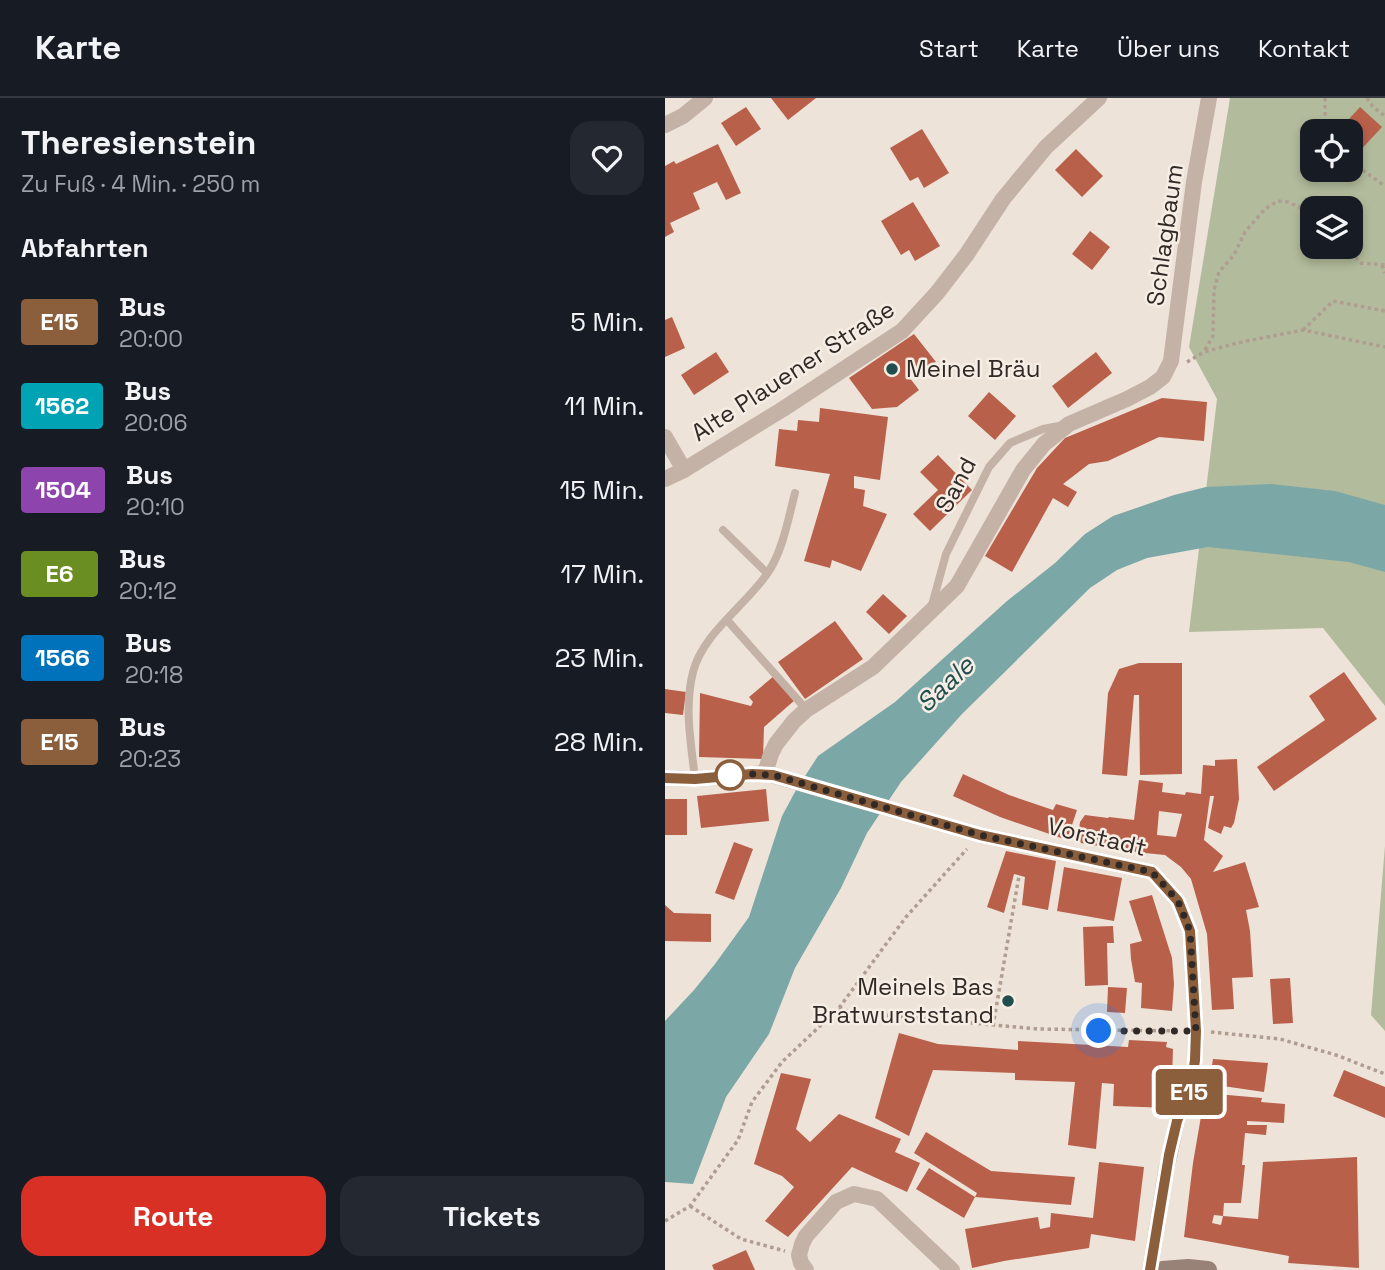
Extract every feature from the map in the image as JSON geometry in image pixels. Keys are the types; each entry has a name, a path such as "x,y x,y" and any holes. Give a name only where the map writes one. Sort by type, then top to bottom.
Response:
{"street":[{"path":"665,125 683,116 705,98"},
{"name":"Alte Plauener Straße","path":"665,479 783,409 902,331 937,293 967,254 1003,199 1046,147 1099,98"},
{"name":"Schlagbaum","path":"1163,377 1171,361 1194,182 1209,98"},
{"name":"Sand","path":"765,774 776,744 794,721 806,710 873,667 957,586 1023,470 1044,444 1069,424 1127,399 1163,377"},
{"path":"665,438 684,470"},
{"name":"Vorstadt","path":"665,778 695,779 765,774 980,835 1152,872 1178,901 1190,931 1196,1031 1191,1087 1177,1121 1169,1155 1150,1270"},
{"path":"803,1263 802,1244 806,1236 836,1202 854,1194 877,1199 952,1270"},
{"path":"1162,1270 1207,1270"}],"lane":[{"name":"Sand","path":"931,612 946,554 989,467 1010,443 1043,429 1069,424"},
{"path":"695,779 687,710 693,670 701,651 767,573 780,545 795,493"},
{"path":"723,530 767,573"},
{"path":"727,620 806,710"}],"path":[{"path":"1325,98 1325,119"},
{"path":"1367,98 1373,107 1385,116"},
{"path":"1363,170 1385,186"},
{"path":"1300,207 1278,201 1265,209 1245,232 1234,255 1219,272 1214,289 1213,337 1204,352 1303,330 1385,346"},
{"path":"1357,259 1361,263 1383,265 1385,273"},
{"path":"1303,330 1333,302 1385,312"},
{"path":"665,1221 690,1206 738,1140 752,1102 782,1062 839,1008 906,917 980,835"},
{"path":"992,1026 1019,876"},
{"path":"839,1008 850,1012 992,1026 1241,1034 1280,1039 1336,1055 1385,1074"},
{"path":"690,1206 741,1239 803,1263"}],"green space":[{"path":"1230,98 1385,98 1385,706 1323,628 1189,632 1217,399 1189,347"},
{"path":"1385,846 1385,1031 1371,1015"}],"water":[{"name":"Saale","path":"1271,484 1335,491 1385,505 1385,572 1349,562 1208,547 1147,558 1117,570 1090,588 962,714 901,782 867,833 841,888 795,968 769,1034 726,1097 693,1184 665,1182 665,1021 715,964 749,917 782,816 818,756 895,702 1085,534 1113,516 1206,487"}],"building":[{"path":"771,98 816,98 788,120"},
{"path":"746,107 761,129 736,146 721,123"},
{"path":"1360,107 1382,127 1363,147 1363,119 1349,119"},
{"path":"922,129 949,173 924,188 918,177 910,181 890,148"},
{"path":"718,144 741,193 726,200 717,182 693,193 700,209 670,223 674,232 665,237 665,166 674,161 676,164"},
{"path":"1076,149 1103,176 1082,197 1055,170"},
{"path":"913,202 940,246 915,261 909,250 901,255 881,221"},
{"path":"1090,231 1110,247 1092,270 1072,254"},
{"path":"672,317 685,348 665,357 665,320"},
{"name":"Meinel Bräu","path":"914,334 936,362 909,377 919,390 897,407 872,409 849,378"},
{"path":"716,352 729,372 694,395 681,375"},
{"path":"1096,352 1112,373 1068,408 1052,386"},
{"path":"989,392 1016,416 995,440 968,416"},
{"path":"1162,398 1207,402 1204,441 1159,437 1108,461 1089,464 1063,484 1077,492 1068,507 1053,498 1012,572 985,556 1037,468 1065,438"},
{"path":"820,408 888,417 880,480 854,476 854,488 865,490 863,506 887,514 861,571 832,560 830,568 804,561 830,474 775,466 779,429 797,431 798,420 819,422"},
{"path":"938,455 972,490 930,531 913,514 938,490 920,472"},
{"path":"883,594 907,616 889,634 866,612"},
{"path":"835,621 863,659 805,699 778,662"},
{"path":"1139,663 1182,663 1182,774 1140,775 1139,695 1134,695 1127,776 1102,774 1108,693 1119,669"},
{"path":"1344,672 1377,719 1274,791 1257,767 1325,720 1309,696"},
{"path":"774,676 795,700 764,727 763,759 699,757 700,693 751,706 753,702 749,697"},
{"path":"665,689 686,692 683,715 665,713"},
{"path":"1237,759 1239,799 1234,823 1231,828 1224,826 1221,834 1208,828 1214,796 1210,796 1204,840 1223,856 1213,872 1245,862 1259,907 1246,910 1253,977 1232,978 1234,1009 1212,1010 1207,934 1191,879 1165,855 1081,843 1078,836 1080,822 1085,815 1134,820 1139,780 1163,783 1162,792 1201,794 1203,765 1215,766 1215,760","holes":["1159,811 1182,814 1176,837 1157,835"]},
{"path":"963,774 1009,795 1053,810 1056,804 1077,810 1067,840 1000,817 953,796"},
{"path":"766,789 769,821 701,828 697,796"},
{"path":"665,799 687,799 687,835 665,835"},
{"path":"734,842 753,849 734,900 715,893"},
{"path":"1006,851 1056,861 1048,910 1022,905 1025,877 1014,874 1004,913 987,907"},
{"path":"1064,867 1122,878 1114,921 1057,911"},
{"path":"1152,895 1172,958 1172,1011 1141,1008 1142,983 1135,982 1131,959 1130,944 1142,941 1129,901"},
{"path":"665,905 674,913 711,914 711,942 665,941"},
{"path":"1113,926 1114,943 1107,943 1108,985 1085,986 1083,927"},
{"path":"1290,978 1293,1023 1273,1024 1270,979"},
{"path":"1108,987 1127,988 1125,1013 1107,1012"},
{"name":"Meinels Bas Bratwurststand","path":"1004,996 1013,997 1012,1006 1003,1005"},
{"path":"899,1033 938,1044 1018,1050 1018,1041 1128,1047 1129,1040 1167,1042 1166,1047 1173,1049 1171,1108 1113,1106 1114,1084 1102,1083 1096,1149 1068,1145 1075,1082 1015,1080 1015,1073 933,1070 909,1136 875,1118"},
{"path":"1213,1059 1268,1063 1264,1092 1209,1084"},
{"path":"1344,1070 1385,1087 1385,1118 1333,1096"},
{"path":"781,1073 811,1079 796,1129 810,1142 839,1114 901,1139 895,1152 920,1163 907,1192 852,1167 788,1237 765,1221 794,1187 782,1176 754,1164"},
{"path":"1205,1093 1262,1098 1261,1102 1285,1104 1284,1123 1247,1121 1247,1125 1267,1125 1266,1135 1245,1133 1241,1203 1224,1203 1223,1216 1258,1219 1263,1162 1357,1157 1359,1268 1288,1263 1289,1256 1184,1237","holes":["1214,1215 1223,1216 1221,1225 1212,1223"]},
{"path":"926,1132 991,1171 1075,1177 1071,1205 975,1197 977,1193 914,1153"},
{"path":"1099,1162 1144,1167 1135,1241 1091,1234 1089,1248 972,1268 965,1229 1038,1217 1040,1229 1050,1227 1051,1213 1093,1218"},
{"path":"929,1168 975,1197 964,1218 916,1189"},
{"path":"746,1250 755,1270 714,1270 712,1265"}],"bus line":[{"name":"E15","path":"665,778 773,775 980,835 1152,872 1178,901 1190,931 1196,1031 1191,1087 1177,1121 1150,1270"}],"place":[{"name":"Meinel Bräu","path":"892,369"},
{"name":"Meinels Bas Bratwurststand","path":"1008,1001"}],"route":[{"path":"730,775 773,775 980,835 1152,872 1178,901 1190,931 1196,1031 1099,1031"}]}
